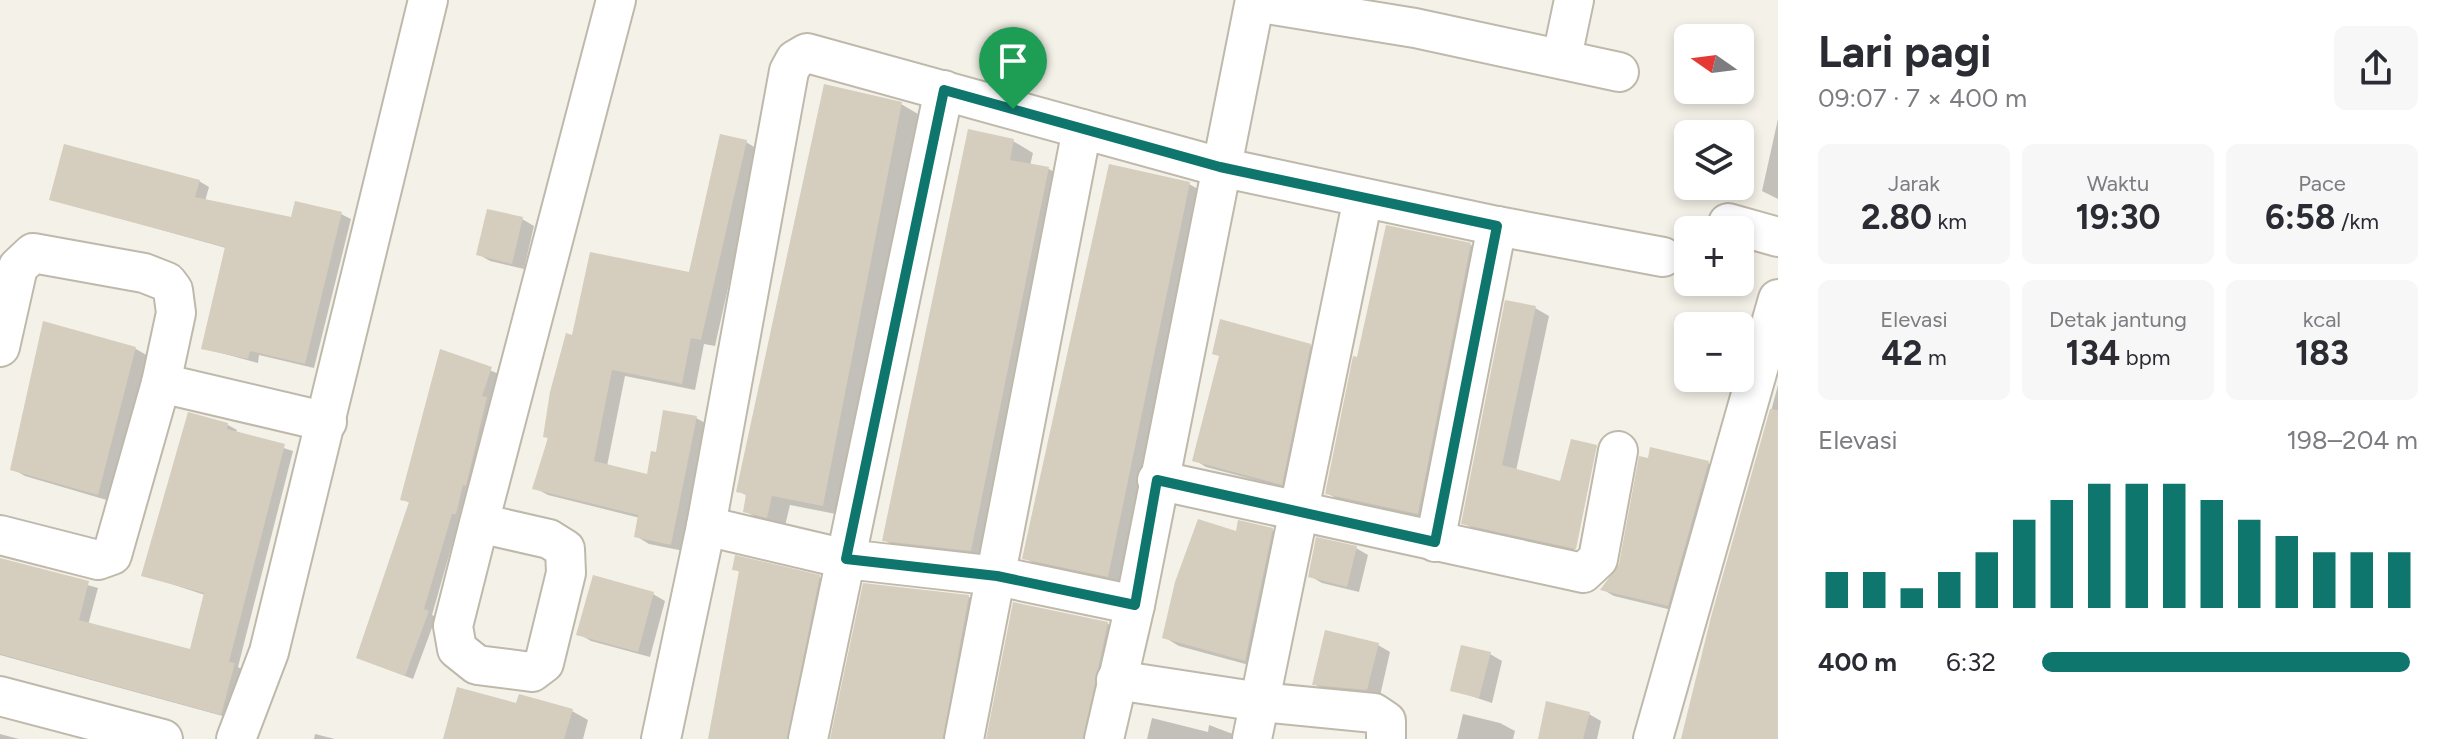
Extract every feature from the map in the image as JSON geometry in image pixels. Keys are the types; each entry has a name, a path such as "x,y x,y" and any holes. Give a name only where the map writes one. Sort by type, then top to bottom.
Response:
{"street":[{"path":"236,739 269,652 428,0"},
{"path":"479,523 616,0"},
{"path":"1562,57 1574,0"},
{"path":"1104,739 1135,605 1157,480 1255,1 1418,14 1619,72"},
{"path":"661,739 706,526 789,71 795,60 807,53 1220,167 1497,226 1663,257"},
{"path":"808,739 944,90"},
{"path":"964,739 1082,129"},
{"path":"1252,739 1363,198"},
{"path":"1435,542 1497,226"},
{"path":"1754,230 1778,237"},
{"path":"0,347 6,292 18,267 33,253 144,273 167,282 173,290 176,313 161,383 112,555 98,560 0,535"},
{"path":"1653,739 1778,299"},
{"path":"161,383 327,422"},
{"path":"1157,480 1583,573 1598,559 1618,451"},
{"path":"706,526 846,559 997,576 1135,605"},
{"path":"1116,680 1260,702 1374,713 1386,721 1386,739"},
{"path":"0,696 163,739"}],"building":[{"path":"824,84 902,102 823,506 772,496 767,518 743,512 746,494 736,492"},
{"path":"968,129 1014,139 1010,160 1049,167 971,551 882,541"},
{"path":"720,134 747,140 701,340 691,338 682,384 612,370 594,461 647,474 651,451 656,452 663,410 697,416 671,545 634,537 638,515 532,489 548,438 543,437 550,392 566,333 572,335 590,252 689,272"},
{"path":"64,144 200,180 195,197 291,217 295,201 342,212 305,364 250,351 248,359 201,349 225,247 49,200"},
{"path":"1109,164 1190,182 1108,577 1022,559"},
{"path":"487,209 523,217 512,264 476,255"},
{"path":"1386,225 1471,243 1418,514 1325,494 1353,356 1357,357"},
{"path":"1505,300 1536,306 1502,465 1560,481 1571,439 1597,445 1576,549 1461,524"},
{"path":"1220,319 1311,344 1282,485 1192,461 1219,356 1212,354"},
{"path":"43,321 136,347 98,495 10,470"},
{"path":"440,349 492,367 482,396 487,397 466,486 463,485 456,514 452,514 424,609 429,611 405,676 356,658 409,502 400,500"},
{"path":"1770,409 1778,410 1778,739 1681,739 1711,617"},
{"path":"188,412 228,423 227,429 285,444 229,662 235,663 221,715 0,654 0,558 89,581 79,620 190,649 204,593 141,576"},
{"path":"1650,447 1709,461 1668,606 1600,590 1619,564 1639,456 1648,458"},
{"path":"1198,519 1236,531 1238,520 1273,528 1245,661 1162,638 1175,582"},
{"path":"1316,537 1357,546 1347,587 1308,577"},
{"path":"735,555 820,575 787,739 708,739 739,571 732,570"},
{"path":"593,575 654,592 638,652 576,635"},
{"path":"863,583 969,595 943,739 830,739"},
{"path":"1013,602 1108,622 1083,739 986,739"},
{"path":"1325,630 1379,643 1367,690 1312,685"},
{"path":"1461,645 1491,652 1479,698 1450,691"},
{"path":"457,687 516,703 519,694 573,709 564,739 443,739"},
{"path":"1546,701 1590,712 1583,739 1538,739"}],"route":[{"path":"944,90 1013,109 1220,167 1497,226 1435,542 1157,480 1135,605 997,576 846,559 944,90"}]}
